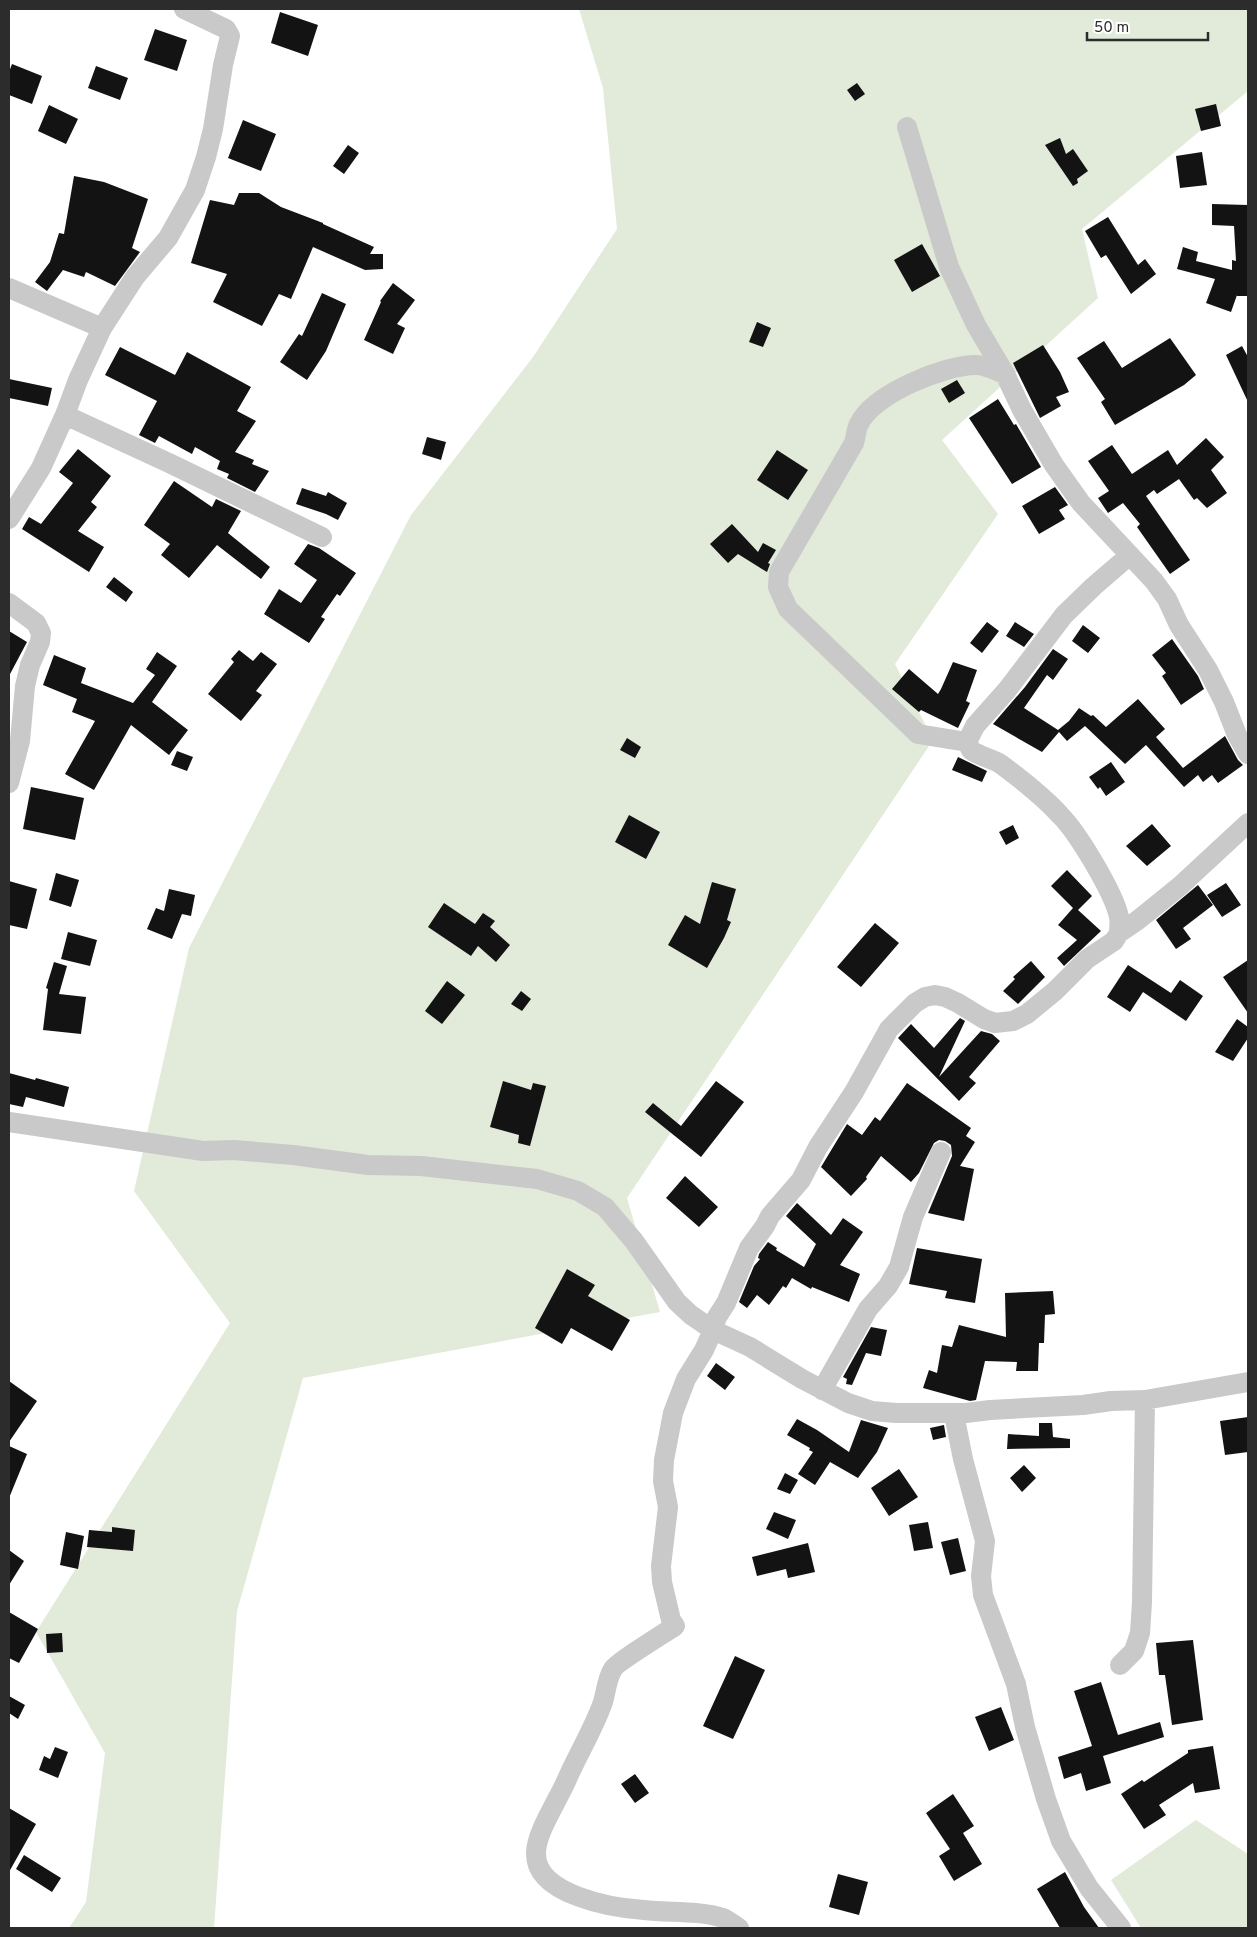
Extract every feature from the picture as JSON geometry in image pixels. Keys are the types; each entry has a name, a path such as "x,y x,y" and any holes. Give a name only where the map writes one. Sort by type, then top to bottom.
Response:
{"street":[{"path":"9,519 40,468 102,328 135,278 168,238 195,190 206,157 230,36 226,29 184,9"},
{"path":"907,127 949,267 976,325 1005,374 1022,410 1054,465 1081,503 1154,581 1167,599 1179,625 1208,670 1237,735 1248,753"},
{"path":"9,288 102,328"},
{"path":"967,742 918,734 788,609 778,587 779,572 854,442 859,423 882,399 909,383 957,368 976,365 1005,374"},
{"path":"65,415 187,471 322,537"},
{"path":"967,742 975,726 1007,690 1064,615 1094,586 1130,556"},
{"path":"9,603 36,623 40,632 40,642 30,665 25,686 20,741 9,782"},
{"path":"967,742 971,750 992,759 1002,766 1062,816 1091,860 1110,894 1119,917 1119,933"},
{"path":"739,1928 725,1918 672,1911 644,1910 584,1899 566,1892 550,1882 539,1869 536,1855 538,1836 561,1794 603,1702 613,1668 675,1626 671,1620 662,1582 661,1566 668,1507 663,1480 664,1460 673,1413 686,1379 714,1330 717,1317 726,1303 749,1248 770,1216 801,1180 818,1147 854,1092 889,1029 915,1003 925,997 935,995 945,997 994,1023 1013,1021 1041,1004 1087,959 1114,941 1119,933 1180,886 1248,823"},
{"path":"9,1122 196,1150 234,1150 293,1155 368,1165 421,1166 537,1179 556,1183 578,1191 605,1207 634,1241 677,1302 691,1314 714,1330 750,1347 822,1390 848,1403 872,1411 954,1414 1145,1400 1248,1382"},
{"path":"822,1390 868,1310 888,1286 899,1266 913,1217 941,1152"},
{"path":"1120,1664 1134,1651 1140,1633 1145,1400"},
{"path":"954,1414 963,1460 985,1541 982,1576 983,1595 1016,1684 1046,1799 1066,1849 1089,1888 1121,1928"}],"green space":[{"path":"579,9 1248,9 1248,91 1082,229 1098,298 942,440 998,514 895,664 933,740 627,1198 660,1312 303,1378 237,1611 214,1928 69,1928 86,1902 105,1753 36,1632 230,1323 134,1191 189,948 411,515 533,357 617,229 603,88"},
{"path":"1196,1820 1248,1854 1248,1928 1141,1928 1111,1880"}],"building":[{"path":"280,12 318,25 308,56 271,43"},
{"path":"155,29 187,40 177,71 144,60"},
{"path":"12,64 42,76 32,104 9,95 9,72"},
{"path":"96,66 128,78 120,100 88,88"},
{"path":"857,83 865,94 855,101 847,90"},
{"path":"1216,104 1221,126 1201,131 1195,109"},
{"path":"49,105 78,119 66,144 38,131"},
{"path":"243,120 276,134 261,171 228,158"},
{"path":"1060,138 1066,154 1073,149 1088,171 1077,179 1078,183 1073,186 1045,145"},
{"path":"348,145 359,153 344,174 333,166"},
{"path":"1202,152 1207,185 1180,188 1176,156"},
{"path":"74,176 104,182 148,199 132,248 140,252 115,286 86,272 84,277 63,270 47,291 35,282 50,262 59,233 64,234"},
{"path":"239,193 259,193 281,207 323,223 374,247 370,254 383,254 383,269 365,270 313,247 291,299 279,294 262,326 213,302 227,274 191,263 210,200 234,205"},
{"path":"1212,204 1248,205 1248,296 1237,295 1231,312 1206,303 1215,279 1177,269 1183,247 1198,252 1196,261 1232,270 1232,260 1236,261 1234,226 1212,225"},
{"path":"1108,217 1138,265 1145,259 1156,274 1131,294 1106,255 1101,258 1085,231"},
{"path":"922,244 940,276 912,292 894,260"},
{"path":"393,283 415,300 397,324 405,328 393,354 364,340 380,301"},
{"path":"322,293 346,304 326,351 307,380 280,362 299,334 302,336"},
{"path":"757,322 771,328 763,347 749,342"},
{"path":"1170,338 1196,375 1184,385 1115,425 1101,402 1105,399 1077,358 1104,341 1122,368"},
{"path":"1043,345 1060,372 1069,392 1056,397 1061,406 1040,418 1013,363"},
{"path":"1242,346 1248,357 1248,402 1226,355"},
{"path":"120,347 175,375 187,352 251,387 237,411 256,421 235,452 254,460 252,464 269,471 255,492 227,478 229,474 217,469 220,461 195,447 192,454 159,436 155,443 139,435 157,401 105,375"},
{"path":"9,379 52,388 48,406 9,398"},
{"path":"957,380 965,393 949,403 941,389"},
{"path":"998,399 1014,425 1016,424 1041,467 1012,484 969,418"},
{"path":"427,437 446,442 441,460 422,454"},
{"path":"1206,438 1224,457 1211,470 1227,493 1207,508 1197,498 1194,500 1179,479 1157,494 1154,490 1146,496 1190,560 1170,574 1137,527 1140,524 1123,503 1108,513 1098,498 1109,491 1088,461 1112,445 1132,474 1168,450 1177,465"},
{"path":"78,449 111,476 91,502 97,507 78,531 104,547 89,572 22,529 29,517 41,524 73,483 59,472"},
{"path":"777,450 808,470 788,500 757,480"},
{"path":"174,481 212,507 216,499 241,511 228,533 270,567 261,579 217,545 189,578 161,555 170,544 144,525"},
{"path":"1055,487 1068,505 1059,510 1065,519 1039,534 1022,506"},
{"path":"302,488 326,496 328,492 347,503 338,520 296,504"},
{"path":"732,524 758,552 763,543 776,550 768,563 770,564 767,572 738,554 728,563 710,544"},
{"path":"308,544 319,548 356,573 340,596 337,594 321,617 325,619 309,643 264,614 279,589 301,603 317,580 294,564"},
{"path":"114,577 133,592 126,602 106,587"},
{"path":"987,622 999,631 982,653 970,643"},
{"path":"1015,622 1034,634 1024,647 1006,636"},
{"path":"1083,625 1100,638 1088,653 1072,641"},
{"path":"9,631 27,642 9,676"},
{"path":"1172,639 1198,676 1204,689 1181,705 1162,676 1166,673 1152,655"},
{"path":"1053,649 1068,659 1053,680 1047,675 1024,708 1058,730 1069,721 1079,708 1091,716 1093,715 1106,727 1138,699 1165,729 1156,737 1183,768 1225,736 1238,760 1243,765 1218,783 1212,775 1203,782 1198,775 1184,787 1146,745 1125,764 1085,726 1067,741 1059,732 1042,752 993,724 1025,687"},
{"path":"239,650 253,661 261,652 277,664 256,691 262,695 241,721 208,694 234,662 231,659"},
{"path":"157,652 177,666 152,702 188,730 169,755 131,725 94,790 65,774 95,721 72,712 77,699 43,685 54,655 86,668 81,683 133,703 155,675 146,669"},
{"path":"953,662 977,670 966,701 970,703 958,728 921,710 919,712 892,689 909,669 938,694"},
{"path":"627,738 641,747 635,758 620,750"},
{"path":"177,751 193,757 187,771 171,765"},
{"path":"958,757 987,771 982,782 952,770"},
{"path":"1111,762 1125,782 1106,796 1100,787 1098,789 1089,777"},
{"path":"31,787 84,798 75,840 23,829"},
{"path":"629,815 660,832 646,859 615,842"},
{"path":"1152,824 1171,846 1147,866 1126,846"},
{"path":"1013,825 1019,838 1006,845 999,832"},
{"path":"1067,870 1092,896 1078,910 1101,931 1064,966 1057,958 1077,940 1058,925 1073,908 1051,886"},
{"path":"56,873 79,880 71,907 49,900"},
{"path":"9,881 37,889 27,929 9,925"},
{"path":"712,882 736,889 727,920 731,922 707,968 668,945 685,915 700,924"},
{"path":"1226,883 1241,905 1222,917 1207,895"},
{"path":"1198,885 1213,905 1183,928 1191,939 1176,949 1156,920"},
{"path":"169,889 195,895 191,916 182,914 172,939 147,929 156,908 164,911"},
{"path":"444,903 475,924 483,913 495,921 490,927 510,945 496,962 478,946 471,956 428,927"},
{"path":"875,923 899,943 861,987 837,967"},
{"path":"68,932 97,940 90,966 61,959"},
{"path":"1248,960 1248,1013 1223,977"},
{"path":"1031,961 1045,977 1018,1004 1003,991 1015,979 1013,977"},
{"path":"54,962 67,966 59,994 86,997 81,1034 43,1030 48,989 46,988"},
{"path":"1128,965 1171,993 1180,980 1203,996 1186,1021 1143,992 1130,1012 1107,997"},
{"path":"447,981 465,995 442,1024 425,1011"},
{"path":"521,991 531,999 522,1011 511,1004"},
{"path":"960,1018 965,1021 939,1077 981,1031 992,1034 1000,1041 969,1077 976,1083 959,1101 898,1038 911,1024 934,1048"},
{"path":"1237,1019 1248,1027 1248,1038 1233,1061 1215,1052"},
{"path":"9,1073 69,1087 64,1107 26,1097 23,1107 9,1104"},
{"path":"503,1081 531,1090 533,1083 546,1086 530,1146 518,1143 519,1135 490,1127"},
{"path":"716,1081 744,1102 701,1157 645,1112 653,1103 681,1126"},
{"path":"907,1083 971,1128 966,1136 975,1142 960,1166 974,1169 964,1221 928,1213 952,1156 951,1145 945,1141 939,1140 934,1143 919,1173 911,1182 881,1156 866,1177 867,1179 851,1196 821,1167 847,1124 862,1135 875,1117 880,1121"},
{"path":"685,1176 718,1207 699,1227 666,1198"},
{"path":"797,1203 831,1235 843,1218 863,1232 840,1265 860,1274 849,1302 812,1287 811,1289 792,1278 786,1288 783,1286 769,1305 757,1295 747,1308 739,1302 754,1266 760,1259 758,1258 759,1254 768,1242 777,1248 776,1250 804,1267 816,1244 786,1216"},
{"path":"917,1248 982,1259 975,1303 945,1298 947,1291 909,1284"},
{"path":"567,1269 595,1285 588,1296 630,1320 612,1351 571,1328 562,1344 535,1328"},
{"path":"1053,1291 1055,1314 1045,1315 1044,1343 1039,1343 1038,1371 1016,1371 1017,1362 985,1361 976,1400 970,1401 923,1388 929,1370 937,1373 942,1345 952,1347 959,1325 1006,1337 1005,1293"},
{"path":"871,1327 887,1330 881,1356 866,1353 852,1385 846,1384 847,1379 843,1377"},
{"path":"716,1363 735,1377 725,1390 707,1376"},
{"path":"9,1381 37,1401 9,1442"},
{"path":"1248,1417 1248,1452 1225,1455 1220,1421"},
{"path":"797,1419 849,1452 861,1420 888,1428 877,1452 858,1478 830,1462 815,1485 798,1474 813,1452 809,1450 810,1448 787,1435"},
{"path":"1039,1423 1052,1423 1053,1437 1070,1439 1070,1448 1007,1449 1008,1434 1039,1436"},
{"path":"944,1425 946,1437 933,1440 930,1428"},
{"path":"9,1446 27,1454 9,1498"},
{"path":"1024,1465 1036,1478 1022,1492 1010,1478"},
{"path":"899,1469 918,1497 889,1516 871,1488"},
{"path":"785,1473 798,1480 790,1494 777,1489"},
{"path":"774,1512 796,1520 788,1539 766,1529"},
{"path":"928,1522 933,1548 914,1551 909,1525"},
{"path":"112,1527 135,1530 133,1551 87,1547 89,1530 112,1532"},
{"path":"66,1532 84,1536 78,1569 60,1565"},
{"path":"958,1538 966,1571 950,1575 941,1542"},
{"path":"808,1543 815,1572 788,1578 786,1569 757,1576 752,1557"},
{"path":"9,1550 24,1561 9,1585"},
{"path":"9,1612 38,1629 19,1663 9,1658"},
{"path":"62,1633 63,1652 47,1653 46,1634"},
{"path":"1193,1640 1203,1720 1172,1725 1165,1675 1159,1675 1156,1643"},
{"path":"735,1656 765,1670 733,1739 703,1726"},
{"path":"1101,1682 1118,1735 1160,1722 1164,1737 1103,1756 1111,1783 1086,1791 1081,1773 1064,1779 1058,1757 1092,1746 1074,1691"},
{"path":"9,1696 25,1705 18,1719 9,1713"},
{"path":"1001,1707 1014,1740 989,1751 975,1717"},
{"path":"1213,1746 1220,1789 1195,1793 1193,1783 1159,1805 1166,1815 1144,1829 1121,1794 1142,1780 1144,1782 1188,1753 1188,1750"},
{"path":"55,1747 68,1752 58,1778 39,1770 44,1756 50,1759"},
{"path":"635,1774 649,1793 635,1803 621,1784"},
{"path":"953,1794 974,1826 963,1833 982,1864 954,1881 939,1856 950,1849 926,1813"},
{"path":"9,1808 36,1824 9,1872"},
{"path":"24,1855 61,1878 52,1892 16,1869"},
{"path":"1065,1872 1084,1907 1099,1928 1060,1928 1037,1889"},
{"path":"838,1874 868,1882 859,1915 829,1907"}]}
